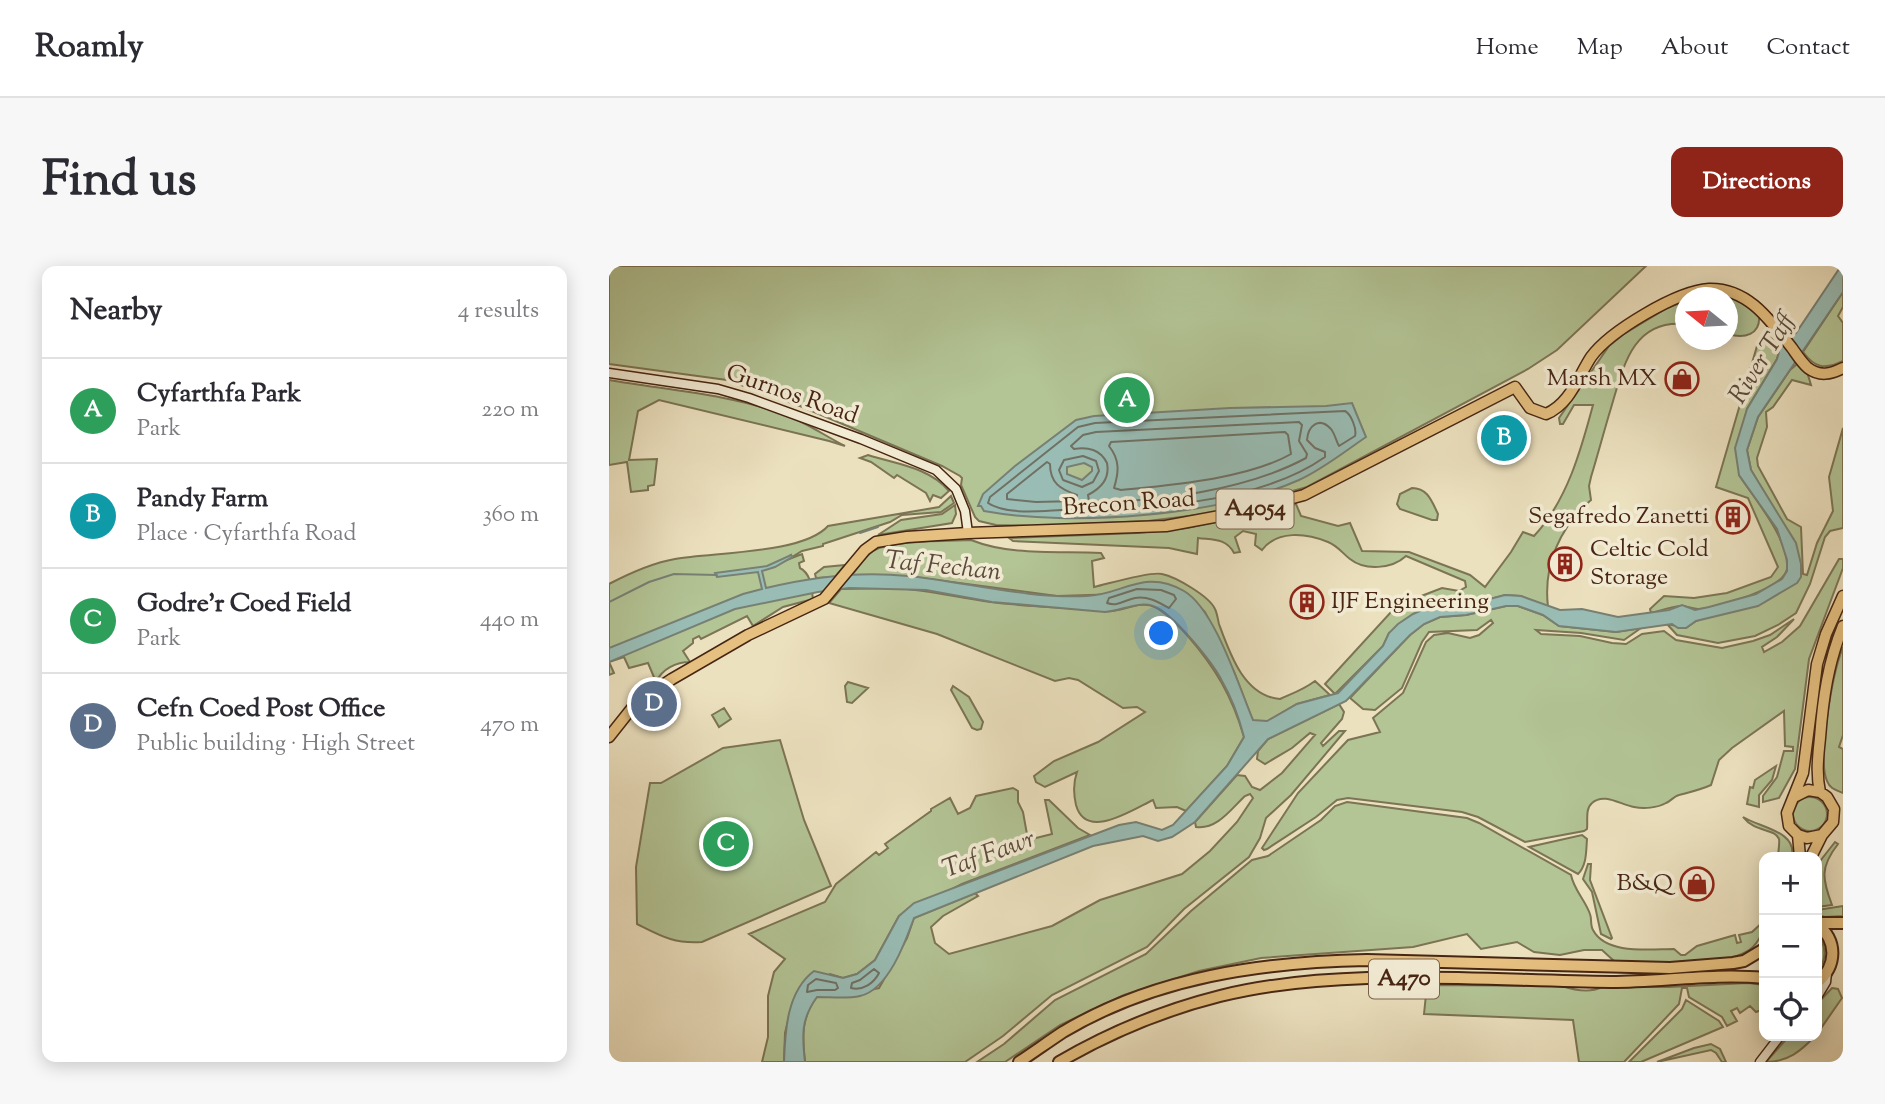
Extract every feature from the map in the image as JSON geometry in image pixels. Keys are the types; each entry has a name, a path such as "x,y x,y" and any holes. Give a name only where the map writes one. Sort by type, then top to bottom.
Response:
{"highway":[{"path":"1822,923 1843,923"},
{"path":"1822,928 1827,934 1833,955"},
{"path":"1821,978 1827,973 1833,955 1843,946"},
{"name":"A470","path":"1019,1062 1065,1031 1117,1006 1182,982 1238,970 1324,961 1367,960 1670,968 1733,963 1744,961 1759,952"},
{"name":"A470","path":"1059,1062 1134,1024 1189,1005 1222,995 1290,985 1386,979 1612,982 1759,978"}],"main road":[{"name":"Brecon Road","path":"609,737 630,710 647,695 748,635 817,604 831,592 865,550 876,542 968,533 1166,526 1281,503 1304,495 1515,387 1530,408 1546,414 1551,412 1565,401 1593,355 1604,343 1620,330 1692,291 1710,289 1737,293 1760,309 1811,370 1826,375 1843,368"},
{"path":"1822,835 1807,838 1798,835 1790,826 1787,813 1806,758 1817,664 1826,634 1843,596"},
{"path":"1814,852 1822,835 1831,827 1834,816 1831,803 1821,792 1817,778 1823,695 1831,657 1843,626"},
{"path":"1795,796 1808,790 1821,792"},
{"path":"1798,835 1800,852"}],"street":[{"name":"Gurnos Road","path":"609,373 718,389 749,398 925,465 952,483 965,511 968,533"},
{"path":"1822,990 1827,973"},
{"path":"1760,1062 1776,1041"}],"green space":[{"path":"609,266 1646,266 1557,350 1528,369 1307,487 1213,513 1148,521 1034,526 996,525 979,521 961,485 960,476 800,406 727,380 609,364"},
{"path":"1843,292 1843,307 1838,316 1843,323 1843,361 1831,366 1821,366 1803,352"},
{"path":"1738,300 1759,315 1754,331 1740,336"},
{"path":"1675,305 1675,325 1653,329 1641,338 1626,363 1591,477 1591,500 1562,535 1551,562 1548,607 1521,596 1505,595 1471,604 1452,602 1389,633 1383,646 1335,694 1325,684 1391,612 1442,588 1459,591 1466,587 1465,581 1406,556 1386,566 1363,565 1356,563 1331,544 1301,535 1276,539 1262,550 1255,545 1256,534 1243,531 1235,537 1240,552 1234,553 1223,542 1198,538 1197,554 1169,548 1013,541 1009,538 1137,533 1187,528 1296,504 1301,516 1338,526 1350,523 1362,551 1409,552 1470,575 1485,587 1523,532 1534,536 1555,507 1578,457 1593,405 1574,405 1563,424 1560,424 1559,418 1609,346"},
{"path":"1769,337 1780,344 1776,348 1779,352 1747,409 1739,475 1777,533 1783,545 1787,569 1774,584 1733,601 1698,609 1676,606 1651,613 1650,609 1664,596 1694,598 1727,593 1771,577 1778,567 1748,498 1716,487 1757,346"},
{"path":"1797,364 1808,375 1811,385 1792,380 1773,407 1766,412 1767,427 1757,458 1758,466 1787,519 1801,527 1803,574 1807,575 1817,543 1833,511 1829,477 1843,428 1843,528 1830,531 1825,537 1810,584 1796,613 1778,625 1755,636 1718,643 1677,635 1667,624 1686,628 1696,621 1796,583 1778,516 1751,470 1747,450 1758,417"},
{"path":"609,380 719,397 762,407 799,421 845,446 659,400 638,411 629,460 657,459 654,485 648,486 648,490 631,492 627,462 609,465"},
{"path":"868,455 922,471 949,491 941,498 933,495 930,501 926,493 897,475 894,478 871,462 860,458"},
{"path":"1412,488 1422,490 1429,496 1438,514 1437,520 1400,509 1397,504 1400,494"},
{"path":"951,496 954,503 941,512 902,515 890,522 802,551 792,557 791,555 779,563 802,554 804,561 799,563 800,568 808,577 813,599 783,607 753,626 747,616 701,639 699,636 693,639 693,643 683,651 690,662 670,667 656,682 648,663 629,668 624,657 609,662 609,584 625,576 675,559 779,547 816,535 828,526 939,507"},
{"path":"955,505 956,514 952,523 878,535 901,520 942,514"},
{"path":"971,540 1018,551 1101,553 1104,558 1092,561 1094,587 1148,574 1162,574 1175,579 1212,604 1240,672 1257,690 1280,699 1315,681 1330,695 1297,704 1268,721 1253,721 1234,672 1205,612 1185,592 1057,596 906,576 851,576 870,553 881,547"},
{"path":"1839,559 1843,559 1843,568 1809,659 1795,769 1779,798 1763,802 1763,796 1777,777 1784,751 1793,751 1793,747 1785,746 1784,711 1719,760 1711,785 1650,808 1634,807 1607,799 1597,800 1588,808 1587,829 1584,831 1525,842 1478,817 1462,812 1348,798 1337,800 1267,849 1262,848 1298,793 1348,740 1380,732 1373,718 1403,693 1426,642 1434,635 1448,633 1470,638 1479,635 1493,623 1491,620 1477,630 1429,632 1402,688 1375,710 1363,709 1350,698 1410,635 1424,624 1440,617 1518,606 1543,615 1559,626 1616,632 1641,628 1624,640 1581,633 1536,630 1541,634 1580,636 1626,644 1642,634 1664,631 1676,640 1722,648 1770,635 1794,619 1777,637 1762,647 1764,652 1782,642 1800,626"},
{"path":"845,565 835,577 816,578 815,574 824,567"},
{"path":"896,588 1033,606 1109,611 1143,605 1155,607 1180,627 1214,671 1234,708 1244,737 1227,766 1186,811 1177,807 1156,808 1153,800 1110,820 1089,821 1081,816 1076,805 1074,788 1077,772 1045,787 1036,782 1034,776 1054,761 1098,742 1145,712 1137,707 1123,708 1078,680 1069,678 1055,681 937,634 829,603 841,589"},
{"path":"1843,647 1843,735 1839,747 1843,749 1843,793 1828,784 1824,770 1824,754 1831,694"},
{"path":"609,662 614,673 609,675"},
{"path":"848,682 868,688 852,703 847,702 845,686"},
{"path":"953,686 969,697 983,722 981,729 972,728 951,690"},
{"path":"1339,704 1344,712 1342,719 1321,743 1323,746 1339,731 1345,731 1291,795 1266,818 1260,838 1249,857 1184,909 1147,947 1052,995 1003,1036 965,1062 805,1062 804,1028 808,1012 817,996 835,997 879,988 907,938 914,918 975,893 978,896 943,916 931,927 935,943 949,954 1052,926 1100,900 1182,874 1210,851 1237,822 1253,798 1250,794 1245,796 1217,822 1196,827 1195,822 1237,775 1245,776 1252,787 1260,790 1282,773 1315,735 1310,733 1292,748 1265,764 1257,759 1258,751 1268,739"},
{"path":"724,708 731,719 719,727 712,715"},
{"path":"780,740 804,820 831,886 702,942 675,940 637,924 636,867 650,783 661,783 723,748"},
{"path":"1776,766 1772,780 1759,795 1759,807 1747,804 1750,787 1753,788 1755,780"},
{"path":"1013,788 1018,791 1018,802 1023,812 1028,840 1052,834 1045,800 1049,800 1078,828 1090,835 962,884 899,916 875,960 857,974 843,978 830,974 793,1001 785,1033 784,1062 762,1062 768,1037 768,996 774,972 785,959 749,934 825,902 836,884 876,852 879,855 888,848 885,844 950,798 958,814 970,808 976,796"},
{"path":"1810,797 1822,802 1827,814 1822,826 1810,831 1798,826 1793,814 1798,802"},
{"path":"1347,802 1467,818 1479,823 1571,875 1590,914 1593,930 1608,944 1641,950 1674,949 1685,955 1697,946 1735,935 1737,943 1741,942 1739,935 1752,932 1759,926 1759,939 1746,952 1734,957 1700,962 1614,961 1602,950 1584,950 1560,955 1534,952 1517,942 1481,949 1467,934 1413,947 1261,958 1199,971 1124,995 1060,1025 1005,1062 977,1062 1004,1044 1055,1000 1146,954 1191,911 1252,860 1268,856 1321,820 1335,806"},
{"path":"1743,817 1776,831 1789,841 1792,852 1778,852 1777,836"},
{"path":"1582,835 1587,839 1586,853 1578,874 1529,847"},
{"path":"1835,842 1838,844 1828,860 1825,873 1826,888 1832,905 1822,906 1822,859"},
{"path":"1588,864 1591,864 1590,880 1611,939 1601,934 1592,892 1583,879"},
{"path":"1843,906 1843,916 1822,916 1822,909"},
{"path":"1822,942 1825,953 1822,964"},
{"path":"1759,984 1759,1011 1756,1012 1750,1006 1740,1013 1737,1008 1731,1011 1737,1021 1727,1026 1722,1017 1689,997 1687,988 1682,988 1679,1004 1624,1062 1579,1062 1573,1020 1424,1014 1427,985 1562,986 1577,990 1602,987"},
{"path":"1832,988 1838,989 1842,998 1822,1027 1822,999"},
{"path":"1686,1000 1719,1021 1723,1027 1641,1062 1629,1062 1682,1009"},
{"path":"1785,1041 1810,1041 1793,1055 1766,1062"},
{"path":"1711,1044 1720,1049 1726,1062 1722,1062 1711,1050 1657,1062 1694,1048"}],"water":[{"path":"1841,266 1843,292 1758,417 1747,450 1751,470 1796,543 1801,564 1801,577 1797,583 1758,606 1696,621 1686,628 1678,628 1672,624 1616,632 1559,626 1543,615 1518,606 1440,617 1424,624 1346,701 1268,739 1195,822 1172,837 1158,841 1143,836 1093,846 914,918 894,964 879,985 860,996 817,997 808,1013 804,1028 805,1062 784,1062 789,1012 805,979 814,971 843,978 857,974 875,960 899,916 914,903 1119,825 1136,822 1162,830 1173,825 1227,766 1244,737 1232,701 1217,673 1191,639 1161,610 1147,605 1105,612 992,602 926,590 849,588 735,609 609,662 609,648 743,594 762,589 758,572 717,577 715,573 767,566 791,555 792,557 775,567 762,571 766,588 836,576 872,574 930,579 1020,593 1087,596 1100,595 1134,584 1157,582 1184,591 1195,600 1216,631 1253,720 1267,721 1297,704 1338,693 1383,646 1389,633 1398,624 1438,603 1471,604 1505,595 1521,596 1560,610 1582,609 1618,617 1669,610 1682,605 1695,610 1756,594 1782,579 1787,571 1787,560 1777,529 1739,475 1735,448 1747,409 1777,359 1779,352 1776,349 1796,333"},
{"path":"1352,403 1366,437 1308,476 1266,492 1187,510 1101,518 1019,516 984,511 978,506 983,494 1076,420 1094,416 1230,408","holes":["1084,463 1092,467 1092,471 1082,480 1067,474 1067,467"]}],"waterway":[{"path":"860,533 878,527"},
{"path":"609,602 649,582 674,574 717,575"}],"place":[{"name":"Marsh MX","path":"1682,379"},
{"name":"Cyfarthfa Park","path":"1127,400"},
{"name":"Pandy Farm","path":"1504,438"},
{"name":"Segafredo Zanetti","path":"1733,517"},
{"name":"Celtic Cold Storage","path":"1565,564"},
{"name":"IJF Engineering","path":"1307,602"},
{"name":"Cefn Coed Post Office","path":"654,704"},
{"name":"Godre'r Coed Field","path":"726,844"},
{"name":"B&Q","path":"1697,884"}],"water label":[{"name":"River Taff","path":"1763,359"},
{"name":"Taf Fechan","path":"943,567"},
{"name":"Taf Fawr","path":"989,855"}]}
